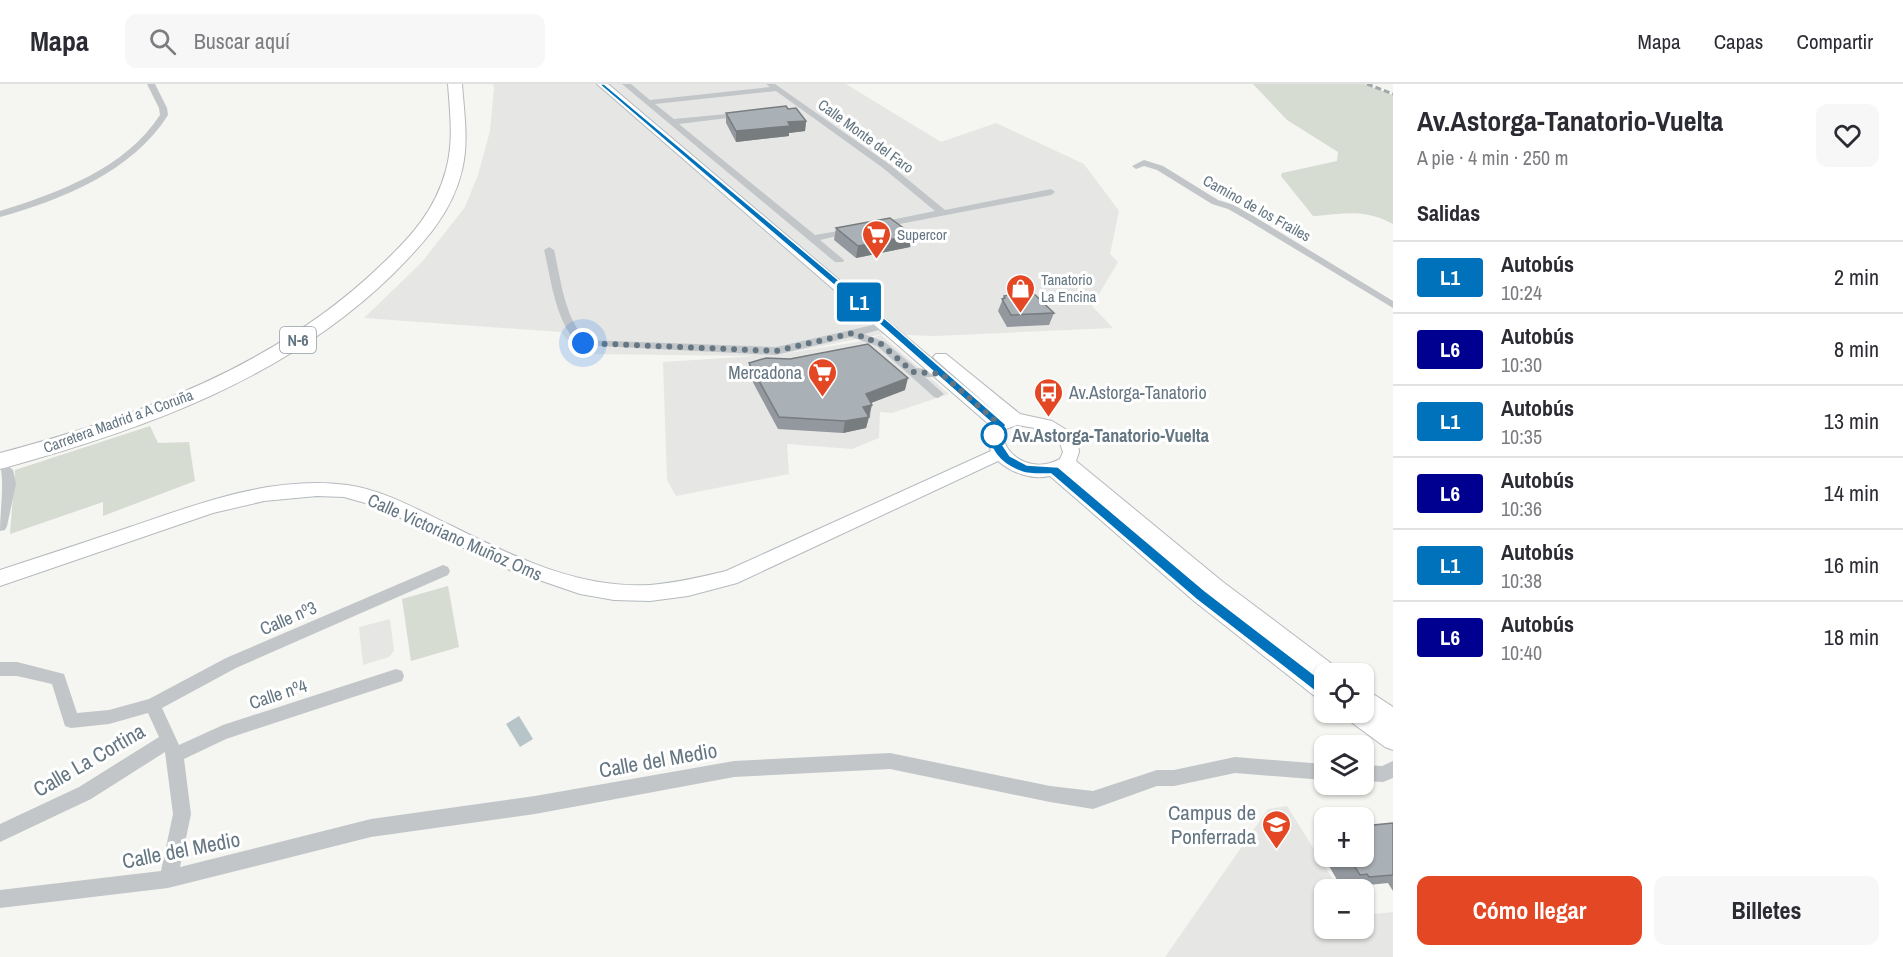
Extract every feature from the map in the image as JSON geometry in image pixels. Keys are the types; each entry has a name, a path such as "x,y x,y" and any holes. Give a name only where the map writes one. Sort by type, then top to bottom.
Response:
{"highway":[{"name":"Carretera Madrid a A Coruña","path":"3,465 148,413 249,369 313,332 379,280 430,225 451,181 459,142 455,84"}],"main road":[{"path":"602,84 881,327 1008,422"},
{"path":"613,84 1008,422"},
{"path":"1060,467 1071,450 1069,443 1057,430 1036,420 1008,422 994,435 997,448 1012,463 1025,469 1060,467 1315,663"},
{"name":"Calle Victoriano Muñoz Oms","path":"0,578 221,503 268,492 305,489 346,492 385,502 529,572 582,589 634,594 668,592 704,586 730,578 898,502 986,458 1001,454"},
{"path":"1060,467 1201,595 1314,683"},
{"path":"1374,705 1393,719"},
{"path":"1370,723 1393,740"}],"street":[{"path":"0,214 35,203 74,186 117,162 142,144 164,115 151,84"},
{"path":"626,84 631,84"},
{"path":"626,84 839,260"},
{"path":"648,102 774,87"},
{"name":"Calle Monte del Faro","path":"774,87 886,166 943,213"},
{"path":"791,109 803,107"},
{"path":"672,122 755,112"},
{"name":"Camino de los Frailes","path":"1136,166 1144,163 1160,168 1215,202 1231,207 1252,219 1393,305"},
{"path":"814,238 1051,192"},
{"path":"549,250 569,325 576,338 583,343 776,351 881,327"},
{"path":"881,327 874,332 881,344 939,394"},
{"path":"853,333 881,344"},
{"path":"913,372 942,374"},
{"path":"0,526 10,484 3,465"},
{"name":"Calle nº3","path":"0,669 17,669 58,680 71,721 109,717 152,705 231,663 443,571"},
{"name":"Calle nº4","path":"171,748 396,676"},
{"path":"152,705 171,748 182,814 168,879"},
{"name":"Calle La Cortina","path":"0,833 85,793 171,748"},
{"name":"Calle del Medio","path":"0,899 168,879 371,828 535,805 734,769 890,761 1050,794 1093,800 1157,778 1174,778 1235,765 1314,771"},
{"path":"1374,774 1383,774 1393,769"}],"shaded area":[{"path":"493,84 846,84 941,142 996,123 1084,164 1119,211 1110,254 1118,262 1092,306 1113,328 935,336 883,334 776,355 857,342 881,335 949,394 892,413 880,412 879,438 852,449 787,444 789,474 676,496 667,480 663,362 755,356 587,354 572,345 561,332 364,318 422,262 465,207 478,175 490,131"},
{"path":"1253,84 1364,84 1393,95 1393,224 1363,214 1313,216 1281,176 1282,173 1337,161 1338,152 1287,120"},
{"path":"150,426 158,443 189,442 195,481 103,516 103,502 10,534 15,470"},
{"path":"448,586 459,647 411,661 402,599"},
{"path":"390,619 394,651 389,657 363,665 359,627"},
{"path":"519,716 533,739 520,747 506,724"},
{"name":"Campus de Ponferrada","path":"1287,806 1314,849 1314,867 1325,867 1333,879 1314,879 1314,939 1374,939 1374,914 1393,912 1393,957 1165,957 1268,809"}],"building":[{"path":"786,106 788,109 796,108 806,121 788,122 790,126 736,131 726,113"},
{"path":"890,218 913,235 858,246 836,228"},
{"path":"1030,290 1054,313 1011,315 1002,299 1005,298 1004,296"},
{"name":"Mercadona","path":"868,344 908,378 866,394 872,405 863,407 869,417 845,421 779,417 749,363 766,358 790,359"},
{"path":"1393,823 1393,875 1369,877 1367,874 1360,875 1355,867 1374,867 1374,825"}],"railway":[{"path":"1367,84 1393,94"}],"bus line":[{"name":"L1","path":"602,84 1000,425 994,435 994,442 1006,459 1025,469 1054,470 1201,595 1314,684"}],"place":[{"name":"Supercor","path":"876,260"},
{"name":"Tanatorio La Encina","path":"1020,314"},
{"name":"Mercadona","path":"823,398"},
{"name":"Av.Astorga-Tanatorio","path":"1048,418"},
{"name":"Av.Astorga-Tanatorio-Vuelta","path":"994,435"},
{"name":"Campus de Ponferrada","path":"1277,850"}],"route":[{"path":"583,343 776,351 853,333 881,344 913,372 942,374 1000,425 994,435"}]}
